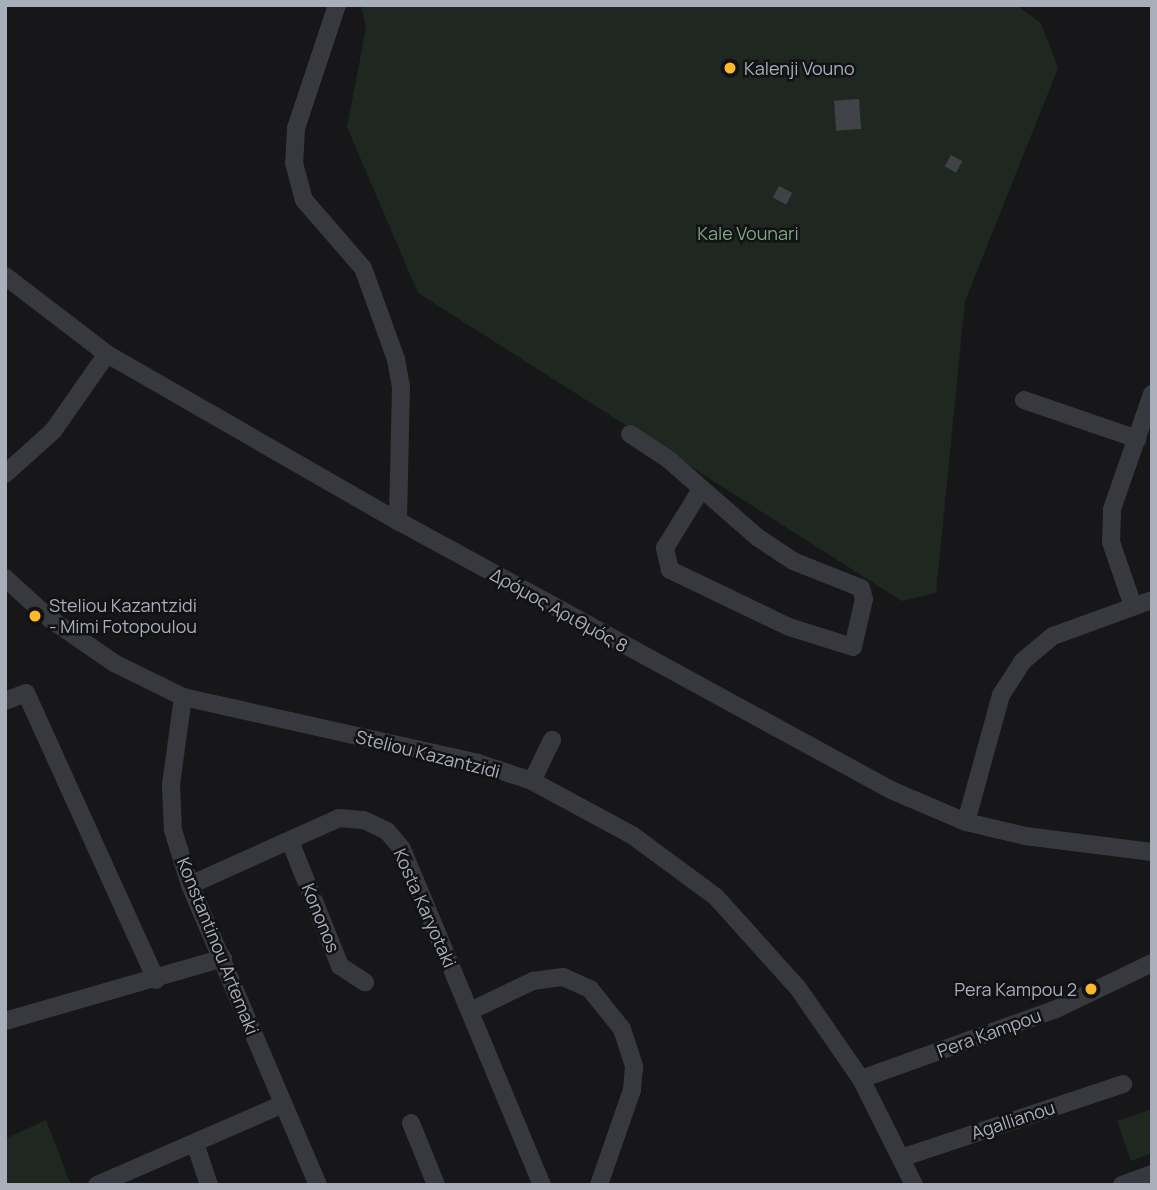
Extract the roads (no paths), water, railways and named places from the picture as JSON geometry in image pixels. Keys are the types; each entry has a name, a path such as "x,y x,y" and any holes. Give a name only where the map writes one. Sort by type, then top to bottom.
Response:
{"street":[{"path":"337,5 296,128 294,163 304,200 363,268 396,359 401,386 398,521"},
{"name":"Δρόμος Αριθμός 8","path":"5,276 107,354 398,521 891,790 966,822 1025,836 1152,852"},
{"path":"5,474 53,431 107,354"},
{"path":"1133,607 1111,542 1112,509 1152,394"},
{"path":"1024,400 1137,439"},
{"path":"630,434 668,459 700,491 793,561 861,588 864,599 853,647 789,627 670,570 665,548 700,491"},
{"name":"Steliou Kazantzidi","path":"5,578 49,618 114,663 183,697 478,763 532,781 632,835 716,897 798,988 862,1079 904,1157 914,1185"},
{"path":"966,822 1001,695 1023,661 1053,636 1152,600"},
{"path":"5,701 26,693 156,980"},
{"name":"Konstantinou Artemaki","path":"183,697 172,785 173,830 190,885 318,1185"},
{"path":"532,781 552,740"},
{"name":"Kosta Karyotaki","path":"190,885 339,818 364,820 387,831 402,849 542,1185"},
{"name":"Kononos","path":"290,841 340,966 365,982"},
{"path":"5,1021 156,980 223,958"},
{"name":"Pera Kampou","path":"862,1079 1054,1010 1152,963"},
{"path":"470,1011 533,981 563,977 590,989 622,1030 634,1067 632,1090 599,1185"},
{"name":"Agallianou","path":"904,1157 1123,1084"},
{"path":"97,1185 283,1104"},
{"path":"411,1123 436,1185"},
{"path":"195,1143 209,1185"},
{"path":"1122,1185 1152,1174"}],"place":[{"name":"Kalenji Vouno","path":"730,68"},
{"name":"Steliou Kazantzidi - Mimi Fotopoulou","path":"35,616"},
{"name":"Pera Kampou 2","path":"1091,989"}],"park label":[{"name":"Kale Vounari","path":"748,233"}]}
